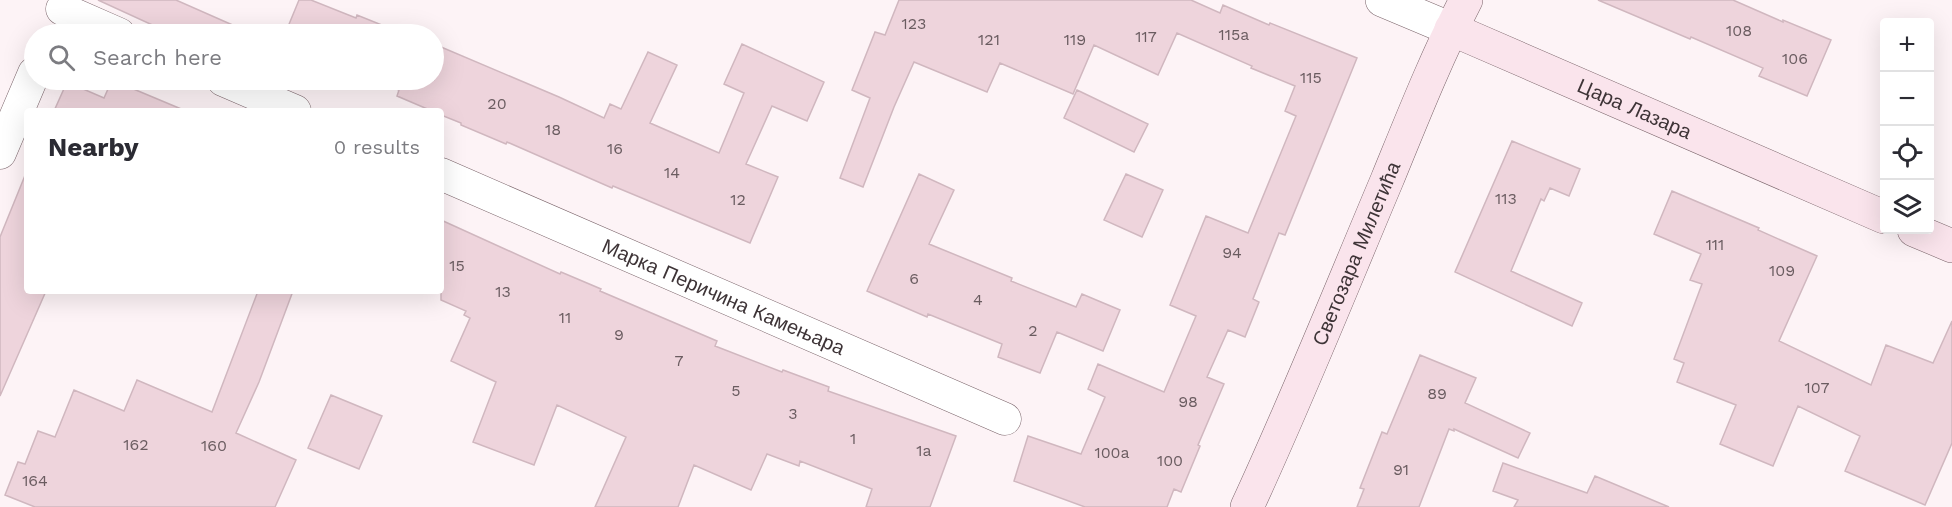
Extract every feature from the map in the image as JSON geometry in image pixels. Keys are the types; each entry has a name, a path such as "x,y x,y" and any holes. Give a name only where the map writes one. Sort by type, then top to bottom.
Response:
{"main road":[{"name":"Светозара Милетића","path":"1248,507 1292,410 1451,29 1466,0"},
{"name":"Цара Лазара","path":"1451,29 1880,215"},
{"path":"1924,234 1952,246"}],"street":[{"name":"Цара Лазара","path":"1382,0 1451,29"},
{"path":"60,15 88,24"},
{"path":"0,153 27,90"},
{"path":"246,90 288,108"},
{"name":"Марка Перичина Камењара","path":"444,175 1005,419"}],"building":[{"path":"98,0 176,0 230,24 150,24"},
{"path":"299,0 311,0 356,18 357,15 379,24 289,24"},
{"path":"899,0 1191,0 1220,13 1223,5 1357,58 1285,235 1279,233 1253,299 1259,302 1245,337 1228,330 1207,377 1224,384 1181,492 1174,489 1167,507 1085,507 1014,481 1028,436 1081,454 1105,397 1088,389 1098,364 1164,392 1196,316 1170,305 1206,216 1248,233 1296,116 1285,111 1295,86 1177,33 1158,75 1094,45 1073,94 1000,63 987,92 914,62 863,187 840,178 870,98 852,90 875,32 885,35"},
{"path":"1598,0 1733,0 1831,40 1807,96 1759,76 1763,68"},
{"path":"742,44 824,82 807,121 772,106 746,164 778,177 750,243 461,125 444,116 444,108 425,108 397,96 399,90 444,90 444,48 604,118 610,104 621,109 648,52 677,65 650,123 719,153 744,93 724,84"},
{"path":"63,90 86,90 104,98 108,90 136,90 179,108 55,108"},
{"path":"1077,90 1148,124 1134,152 1064,118"},
{"path":"1512,141 1580,169 1569,196 1550,188 1544,201 1541,199 1511,271 1582,303 1572,326 1455,272"},
{"path":"919,174 954,190 929,244 1076,307 1082,294 1120,310 1103,351 1057,332 1040,373 998,357 1002,344 928,314 927,317 867,291"},
{"path":"1126,174 1163,190 1142,237 1104,220"},
{"path":"24,178 24,294 45,294 0,396 0,237"},
{"path":"1672,191 1759,228 1758,230 1817,256 1779,341 1871,385 1886,345 1933,363 1952,321 1952,443 1925,505 1845,471 1860,436 1798,406 1773,466 1720,444 1736,405 1677,382 1684,363 1674,359 1702,284 1690,280 1701,254 1654,234"},
{"path":"444,221 717,341 715,346 829,387 828,391 956,436 930,507 866,507 872,489 800,461 799,466 767,454 751,490 694,465 678,507 595,507 626,437 557,405 534,465 473,442 496,382 451,361 470,318 464,315 466,311 441,300 441,294 444,294"},
{"path":"257,294 292,294 259,382 236,433 296,460 275,507 35,507 5,495 18,462 25,464 38,431 55,437 74,390 124,411 137,380 212,412"},
{"path":"1420,355 1476,378 1465,403 1530,433 1518,458 1454,429 1454,431 1449,429 1419,507 1357,507 1364,489 1360,488 1382,432 1387,434"},
{"path":"331,395 382,416 359,469 308,448"},
{"path":"1503,463 1587,493 1595,476 1669,507 1514,507 1518,500 1493,491"}]}
